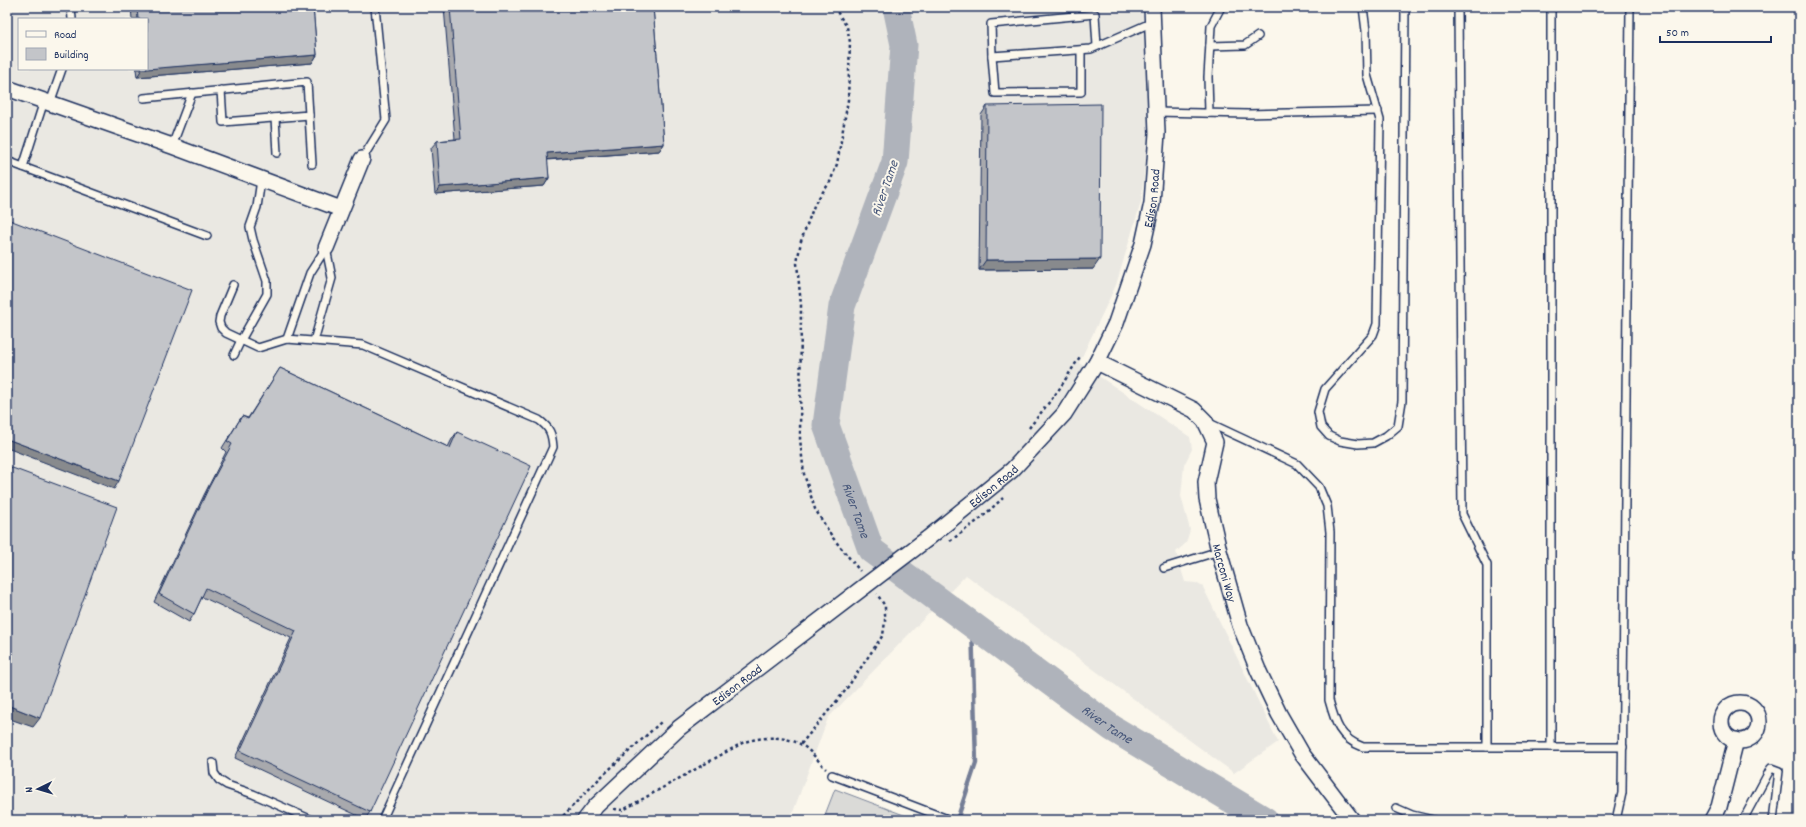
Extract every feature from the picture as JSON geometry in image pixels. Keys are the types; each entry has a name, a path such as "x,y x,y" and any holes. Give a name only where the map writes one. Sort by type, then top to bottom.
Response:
{"street":[{"name":"Edison Road","path":"585,820 596,806 679,728 927,540 1012,470 1064,414 1097,362 1116,323 1143,244 1152,204 1157,132 1152,14"},
{"path":"7,88 172,146 341,209"},
{"path":"326,248 362,159"},
{"name":"Marconi Way","path":"1097,362 1194,410 1205,421 1216,442 1206,482 1207,499 1219,551 1240,625 1258,670 1276,707 1302,754 1352,820"},
{"path":"1712,820 1719,807 1736,740"}],"lane":[{"path":"71,7 72,18"},
{"path":"362,159 386,120 375,7"},
{"path":"1209,113 1211,26 1221,7"},
{"path":"1363,7 1366,31 1367,76 1380,120 1377,324 1373,335 1325,389 1318,412 1321,427 1329,436 1340,441 1358,444 1373,443 1386,436 1398,426 1402,401 1405,7"},
{"path":"1458,7 1462,514 1486,565 1487,747"},
{"path":"1550,747 1551,7"},
{"path":"1616,820 1622,793 1623,746 1630,7"},
{"path":"1082,50 1081,92 994,93 991,24 1094,14 1097,46"},
{"path":"992,56 1091,49 1152,14"},
{"path":"1210,46 1245,46 1258,36"},
{"path":"23,167 47,102 62,70"},
{"path":"144,98 307,82 312,164"},
{"path":"221,90 224,122 309,115"},
{"path":"172,146 192,94"},
{"path":"1156,112 1248,114 1378,111"},
{"path":"275,118 277,152"},
{"path":"7,161 207,236"},
{"path":"234,355 267,294 267,281 250,227 257,207 261,180"},
{"path":"287,339 310,273 326,248"},
{"path":"314,341 332,278 326,248"},
{"path":"233,285 219,322 221,328 226,333 258,348 287,339 363,345 539,420 548,427 552,436 553,447 382,820"},
{"path":"1205,421 1297,464 1319,487 1327,506 1330,532 1328,700 1335,724 1343,735 1353,744 1363,747 1623,746"},
{"path":"1164,568 1219,551"},
{"path":"213,763 214,773 219,780 227,785 253,794 312,820"},
{"path":"1743,820 1772,768 1779,771 1773,820"},
{"path":"832,775 947,819"},
{"path":"1396,808 1412,815 1433,820"}],"path":[{"path":"801,744 845,691 883,634 885,622 885,606 833,538 815,509 804,474 800,439 801,305 797,263 801,241 815,203 830,182 837,164 848,100 850,42 848,27 834,7"},
{"path":"1028,428 1058,391 1081,355"},
{"path":"608,808 623,810 744,742 761,738 774,737 801,744 832,775"}],"shaded area":[{"path":"7,7 1143,7 1149,133 1141,202 1116,285 1079,363 1190,437 1192,449 1184,465 1181,496 1190,530 1186,543 1176,552 1185,582 1196,583 1203,587 1278,742 1234,773 966,575 828,718 790,820 7,820"},
{"path":"835,789 917,820 823,820"}],"building":[{"path":"137,7 313,7 317,55 148,69 148,18 138,18"},
{"path":"450,7 653,7 664,144 547,153 549,178 440,187 437,141 461,139"},
{"path":"1101,104 1100,259 986,260 987,106"},
{"path":"7,219 192,290 119,481 7,439"},
{"path":"280,368 450,448 457,432 531,466 370,812 240,751 296,631 206,588 194,614 159,594 209,487 232,444 227,441 242,416 248,419"},
{"path":"7,466 117,507 40,718 7,705"}],"waterway":[{"name":"River Tame","path":"896,7 904,45 895,162 842,306 826,425 871,550 1112,728 1265,820"},
{"path":"957,820 976,763 972,624"}],"railway":[{"path":"1795,7 1799,42"}]}
